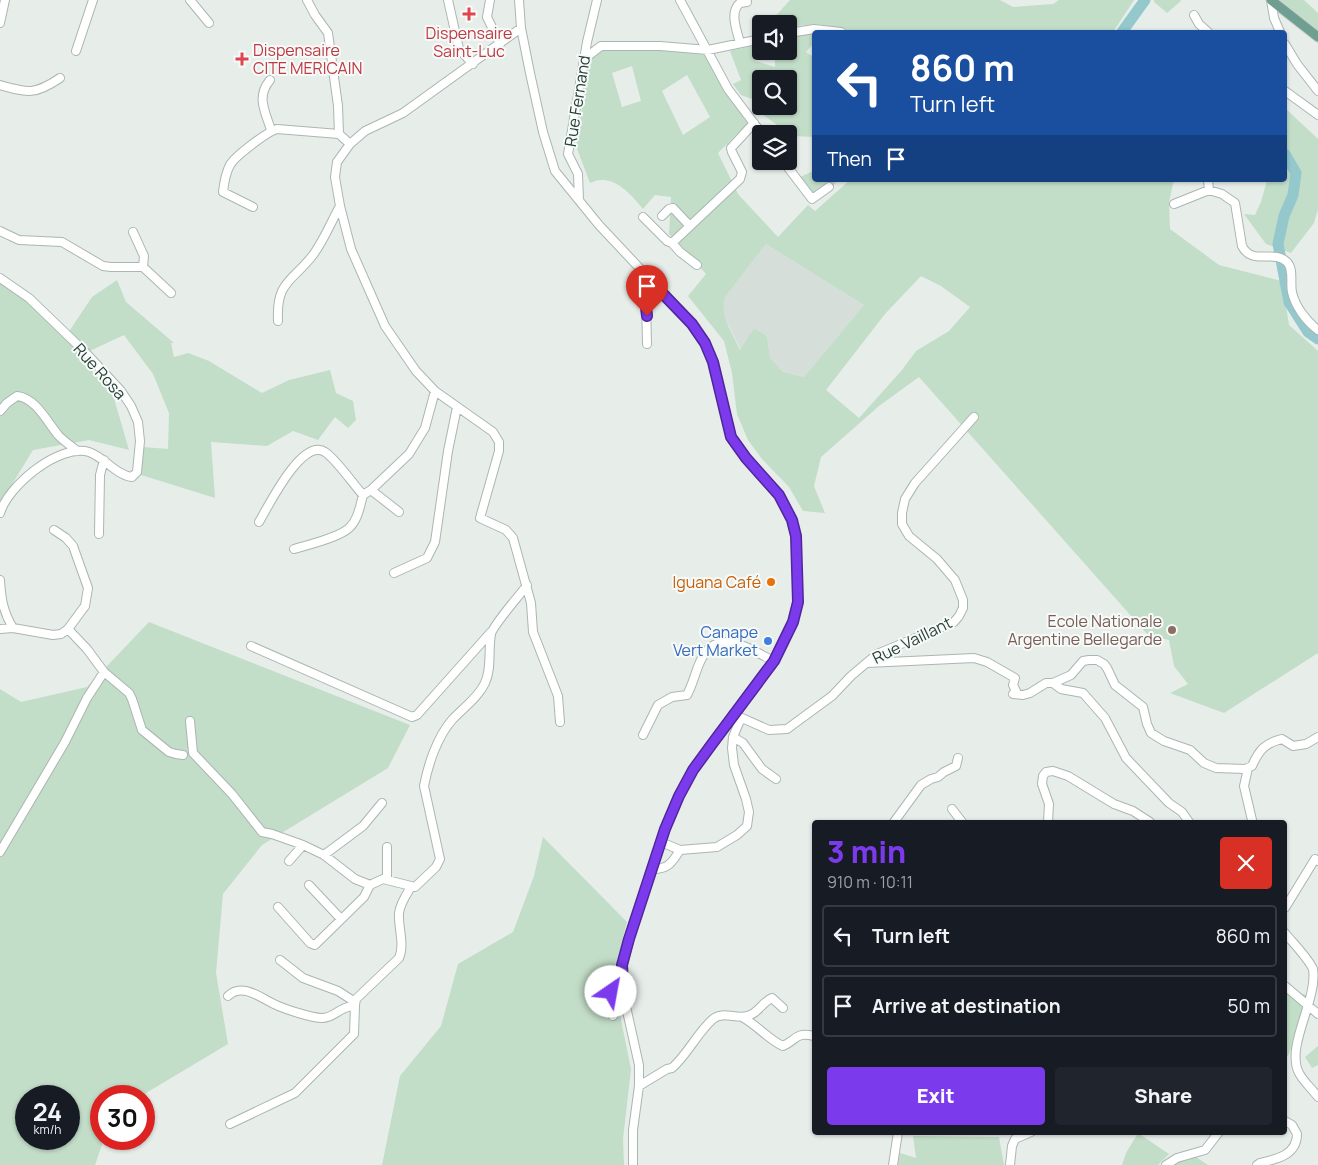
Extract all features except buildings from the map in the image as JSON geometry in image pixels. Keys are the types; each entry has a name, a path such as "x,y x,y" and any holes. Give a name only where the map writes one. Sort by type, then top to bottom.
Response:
{"main road":[{"path":"1271,0 1318,37"}],"street":[{"path":"76,51 93,0"},
{"path":"190,0 209,23"},
{"path":"307,0 328,33 340,134"},
{"path":"448,0 459,49 473,64"},
{"path":"490,0 487,17 500,44"},
{"path":"519,0 521,28 548,152 555,171 599,225 692,324 705,343 713,362 731,437 746,458 779,495 792,520 796,536 798,602 793,622 774,661 737,716 687,780 670,816 622,965 623,993 639,1065 639,1086 632,1130 633,1165"},
{"name":"Rue Fernand","path":"579,200 578,174 568,154 584,59 597,0"},
{"path":"672,243 740,180 742,172 731,148 754,123 728,89 680,0"},
{"path":"1271,0 1274,18 1279,30"},
{"path":"0,23 3,1"},
{"path":"740,42 735,11 740,3 747,2"},
{"path":"1194,14 1199,24 1206,30"},
{"path":"521,28 403,113 365,131 350,144 337,162 335,178 351,249 385,326 416,371 435,391 494,432 499,442 499,451 480,518 509,533 513,538 531,603 533,632 558,696 560,722"},
{"path":"797,32 814,29 823,30"},
{"path":"584,59 601,46 660,46 708,50 752,40"},
{"path":"1287,47 1318,91"},
{"path":"0,85 25,91 34,91 46,87 60,78"},
{"path":"270,80 263,91 262,98 271,130"},
{"path":"1287,93 1318,115"},
{"path":"253,207 223,192 226,175 231,163 271,130 340,134 350,144"},
{"path":"790,170 812,199 829,187"},
{"path":"1208,182 1209,190"},
{"path":"1174,204 1209,190 1222,194 1235,203 1242,246 1245,252 1250,256 1280,258 1289,264 1292,292 1302,313 1311,325 1318,330"},
{"path":"278,321 277,307 284,284 313,254 340,206"},
{"path":"662,216 669,209 673,208 690,225"},
{"path":"643,217 667,241 672,243 697,265"},
{"path":"0,231 19,240 62,242 104,266 143,267 172,292"},
{"path":"133,232 144,256 143,267"},
{"path":"642,272 646,301 647,344"},
{"name":"Rue Rosa","path":"0,278 29,298 85,352 110,377 131,406 138,422 140,441 137,472 132,477 127,476 89,452 77,451"},
{"path":"294,549 338,534 349,528 356,517 363,495 371,490 409,454 425,428 435,391"},
{"path":"0,411 17,396 24,397 32,402 60,437 77,451"},
{"path":"394,573 427,558 435,542 448,451 458,408"},
{"name":"Rue Vaillant","path":"737,716 769,730 786,729 832,696 851,676 877,654 954,622 959,616 963,608 963,600 956,580 936,559 909,536 902,524 902,512 905,499 915,483 974,417"},
{"path":"259,522 292,467 309,451 315,449 326,453 363,495"},
{"path":"0,513 2,505 13,491 42,463 77,451"},
{"path":"99,534 100,475 104,460"},
{"path":"371,490 398,512"},
{"path":"0,629 14,628 54,635 61,634 68,629 85,606 88,588 73,546 66,538 54,530"},
{"path":"0,580 1,600 6,617 14,628"},
{"path":"252,646 412,717 417,715 491,632 527,585"},
{"path":"68,629 87,648 104,672 129,694 142,730 169,752 183,755"},
{"path":"278,907 312,944 315,944 364,896 370,885 379,880 387,880 411,887 419,885 439,863 439,855 424,786 426,777 441,736 451,721 481,692 486,683 491,632"},
{"path":"643,734 658,705 672,697 687,695 693,685 701,660 715,645 725,642 737,642 774,661"},
{"path":"867,663 974,658 988,662 1015,678 1013,685 1016,691 1013,694 1024,695 1046,683 1053,683 1071,675 1083,661 1097,660 1107,668 1115,685 1143,707 1146,724 1151,733 1164,741 1190,750 1204,763 1216,768 1248,768 1252,766 1258,753 1265,745 1273,741 1282,739 1293,746 1306,744 1318,738"},
{"path":"0,852 65,742 87,698 104,672"},
{"path":"1053,683 1061,689 1083,693 1105,718 1126,758 1169,803 1182,812 1188,820"},
{"path":"661,842 680,850 717,847 737,835 747,826 749,812 734,765 732,748 737,716"},
{"path":"190,721 193,753 232,794 262,832 303,845 324,855 355,879 370,885"},
{"path":"733,738 743,743 762,770 776,778"},
{"path":"895,820 921,785 956,766 958,758"},
{"path":"1248,768 1244,786 1252,820"},
{"path":"1048,820 1049,804 1042,784 1043,776 1046,772 1053,771 1068,776 1114,804 1133,811 1147,820"},
{"path":"324,855 361,828 382,803"},
{"path":"952,809 960,820"},
{"path":"289,861 303,845"},
{"path":"387,848 387,880"},
{"path":"652,869 663,869 674,861 680,850"},
{"path":"1287,905 1315,859 1318,861"},
{"path":"309,885 341,919"},
{"path":"228,996 241,990 253,993 274,1004 319,1018 330,1017 355,1004 402,952 399,914 400,907 411,887"},
{"path":"1287,936 1313,968 1316,980 1316,990 1297,1054 1297,1065 1299,1073 1318,1097"},
{"path":"280,960 303,978 338,991 355,1004"},
{"path":"613,1016 611,992 613,987 623,984"},
{"path":"1287,988 1318,1014"},
{"path":"639,1086 667,1069 672,1068 714,1018 722,1016 749,1016 756,1012 767,1000 772,998 783,1008"},
{"path":"230,1124 295,1093 354,1034 355,1004"},
{"path":"742,1017 783,1046 802,1034 812,1036"},
{"path":"1257,1165 1283,1157 1295,1145 1297,1134 1292,1125 1287,1122"},
{"path":"892,1165 897,1135"},
{"path":"1010,1165 1012,1146 1015,1139 1024,1135"},
{"path":"1166,1165 1177,1158 1205,1150 1217,1135"}],"shaded area":[{"path":"766,244 864,305 804,377 783,372 770,358 767,336 754,328 741,350 725,318 722,307 725,297"}],"green space":[{"path":"790,0 1000,0 1013,7 1053,4 1059,0 1134,0 1114,30 841,30 825,25 797,26 797,15 777,15"},
{"path":"1154,0 1180,0 1181,1 1167,13"},
{"path":"1280,0 1304,0 1318,13 1318,30"},
{"path":"812,33 812,45 806,52 812,56 812,137 797,136 797,125 777,125 763,115 797,115 797,70 752,70 752,99 741,95 733,84 741,80 730,51 752,46 752,60 775,67 775,60 797,60 797,36"},
{"path":"625,42 649,48 705,55 749,122 718,153 738,194 778,237 808,205 815,211 848,182 1174,182 1169,202 1170,229 1219,265 1282,281 1289,325 1318,351 1318,653 1224,713 1170,693 1188,684 1174,666 1169,640 1148,635 919,377 879,406 821,457 814,486 825,513 803,511 789,487 762,459 748,440 737,414 732,373 724,341 688,296 706,274 669,234 671,197 655,195 643,209 626,191 613,182 598,180 590,183 576,146 590,56 603,45","holes":["632,66 641,101 622,107 612,73","687,75 710,117 683,135 662,91","766,244 864,305 804,377 783,372 770,358 767,336 754,328 740,350 725,318 725,297","921,276 941,286 970,307 949,331 916,351 902,370 859,418 826,390 885,314"]},
{"path":"1287,110 1318,139 1318,209 1314,223 1291,253 1266,244 1244,214 1255,215 1266,182 1287,182"},
{"path":"812,171 812,182 837,182 816,200 798,178"},
{"path":"0,275 68,333 92,297 117,280 126,302 174,343 171,343 174,357 188,353 209,361 262,393 289,380 330,370 336,393 353,401 356,420 348,428 335,417 318,440 293,431 267,446 211,442 215,498 138,474 143,447 168,449 169,413 153,374 124,335 79,356 113,395 129,450 89,440 33,450 0,504"},
{"path":"149,622 410,725 388,768 262,845 223,894 216,973 228,1044 155,1088 155,1085 90,1085 90,1150 100,1150 95,1165 0,1165 0,689 21,702 87,687"},
{"path":"543,837 627,922 617,961 616,995 631,1069 623,1139 624,1165 382,1165 400,1076 441,1026 458,964 513,932 534,876"},
{"path":"1287,990 1311,996 1287,1056"},
{"path":"1318,1046 1318,1065 1312,1068 1305,1057"},
{"path":"1137,1135 1141,1135 1169,1154 1158,1165 1122,1165 1126,1153"},
{"path":"913,1136 999,1137 1004,1165 898,1165 900,1153 916,1158"},
{"path":"1193,1155 1208,1165 1171,1165"}],"waterway":[{"path":"1123,30 1145,0"},
{"path":"1287,157 1296,173 1293,195 1284,216 1278,244 1289,302 1308,332 1318,339"}],"place":[{"name":"Dispensaire Saint-Luc","path":"469,14"},
{"name":"Dispensaire CITE MERICAIN","path":"242,59"},
{"name":"Iguana Café","path":"771,582"},
{"name":"Ecole Nationale Argentine Bellegarde","path":"1172,630"},
{"name":"Canape Vert Market","path":"768,641"}],"route":[{"path":"611,992 613,987 623,984 622,965 629,939 665,829 679,796 693,770 774,661 793,622 798,602 796,536 792,520 779,495 746,458 731,437 718,378 705,343 692,324 642,272 647,316"}]}
